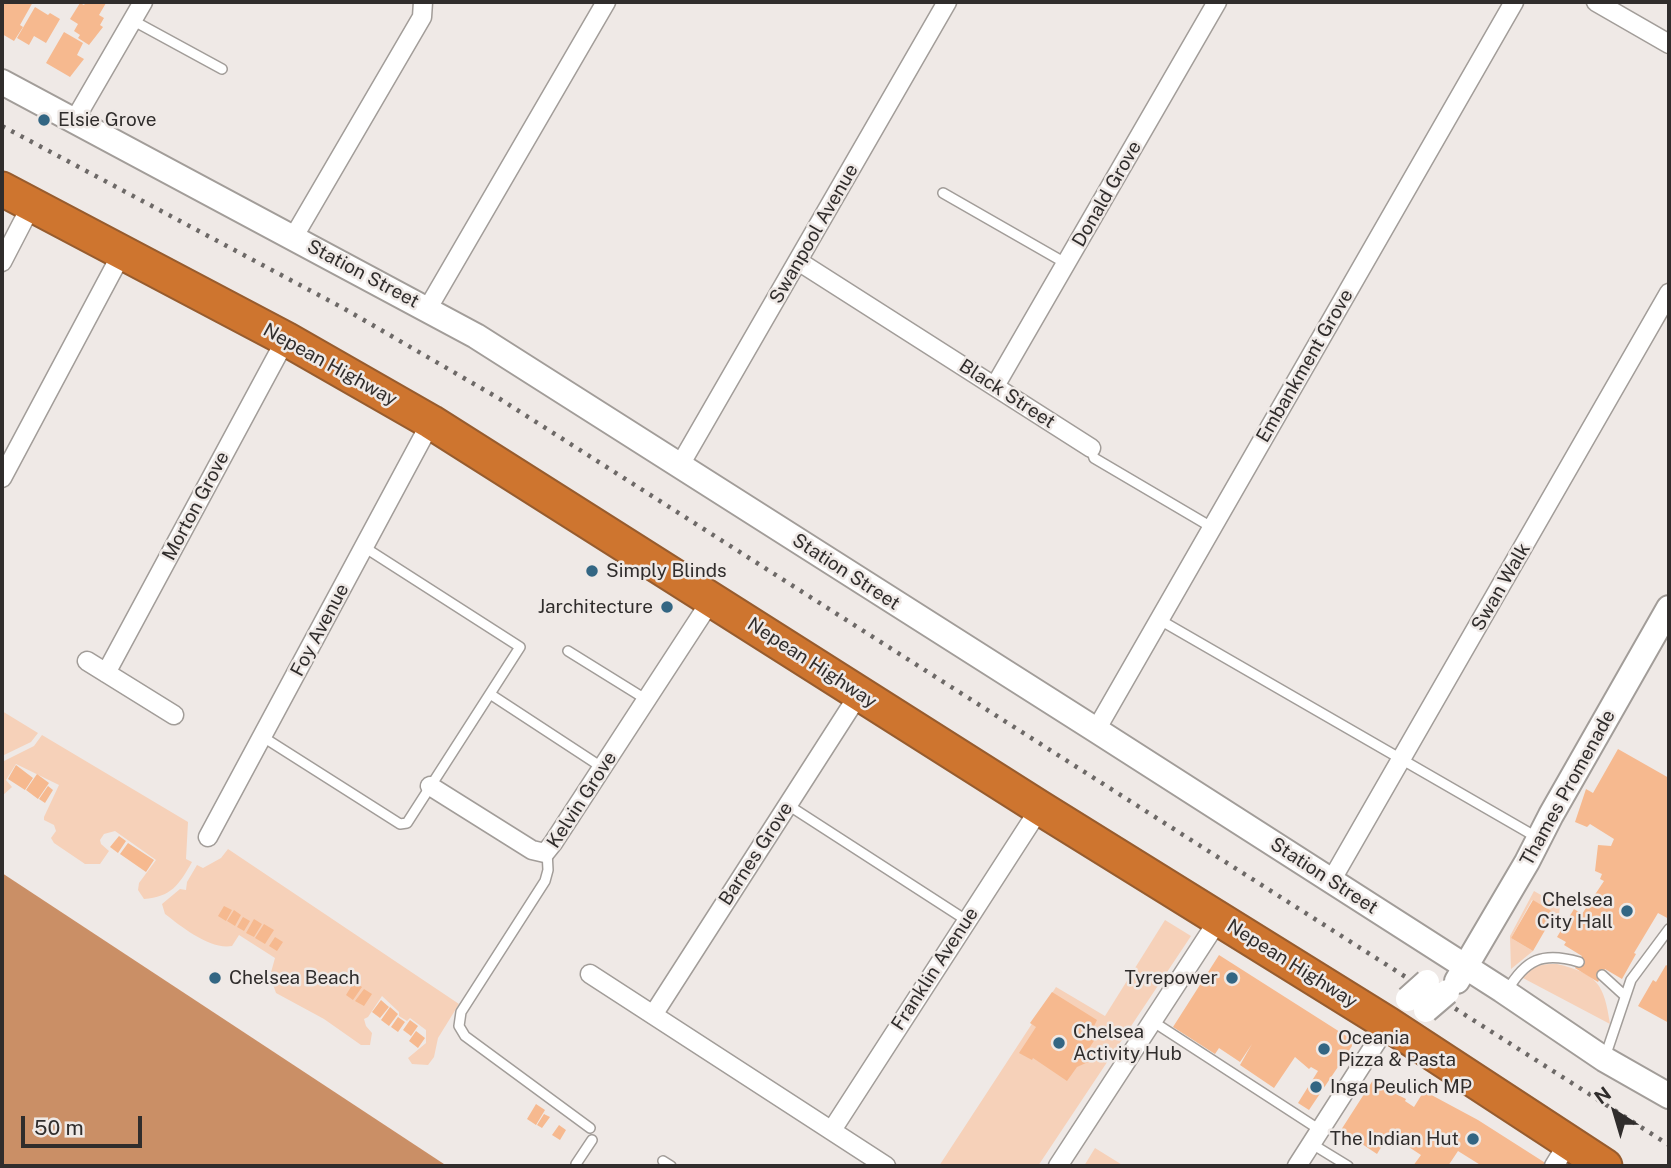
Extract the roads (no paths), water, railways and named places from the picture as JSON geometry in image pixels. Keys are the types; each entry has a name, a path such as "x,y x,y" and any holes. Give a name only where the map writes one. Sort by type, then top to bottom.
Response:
{"highway":[{"name":"Nepean Highway","path":"2,189 286,339 431,422 1219,919 1407,1011 1561,1155 1605,1166"}],"street":[{"path":"74,121 142,2"},
{"path":"293,238 422,17 423,2"},
{"path":"428,308 606,2"},
{"name":"Swanpool Avenue","path":"680,466 947,2"},
{"name":"Donald Grove","path":"995,386 1217,2"},
{"name":"Embankment Grove","path":"1096,730 1514,2"},
{"path":"1596,2 1669,44"},
{"name":"Station Street","path":"2,82 476,336 1096,730 1506,993 1604,1059 1669,1096"},
{"path":"2,262 32,204"},
{"path":"2,478 7,454 122,253"},
{"name":"Black Street","path":"798,261 1091,448"},
{"name":"Swan Walk","path":"1331,881 1669,293"},
{"name":"Morton Grove","path":"106,673 286,339"},
{"name":"Foy Avenue","path":"208,837 431,422"},
{"name":"Kelvin Grove","path":"547,851 712,599"},
{"name":"Thames Promenade","path":"1407,1011 1466,968 1669,607"},
{"path":"87,661 174,715"},
{"name":"Barnes Grove","path":"653,1015 859,694"},
{"path":"430,786 530,849 541,853 547,851"},
{"name":"Franklin Avenue","path":"832,1130 1040,808"},
{"path":"1058,1166 1219,919"},
{"path":"590,974 886,1166"},
{"path":"1297,1166 1407,1011"}],"lane":[{"path":"132,20 222,69"},
{"path":"943,192 1067,264"},
{"name":"Black Street","path":"1091,448 1094,458 1213,528"},
{"path":"263,737 400,824 407,823 520,646 364,547"},
{"path":"1160,620 1539,839"},
{"path":"568,651 647,700"},
{"path":"489,694 603,768"},
{"path":"788,805 966,919"},
{"name":"Kelvin Grove","path":"547,851 548,873 545,881 465,1006 458,1022 465,1036 590,1128"},
{"path":"1604,1059 1631,980 1669,929"},
{"path":"1506,993 1516,976 1531,962 1557,957 1578,962"},
{"path":"1602,975 1625,996"},
{"path":"1152,1021 1316,1137 1348,1166"},
{"path":"576,1164 592,1140"}],"railway":[{"path":"2,126 343,308 500,399 1669,1145"}],"place":[{"name":"Elsie Grove","path":"44,120"},
{"name":"Simply Blinds","path":"592,571"},
{"name":"Jarchitecture","path":"667,607"},
{"name":"Chelsea City Hall","path":"1627,911"},
{"name":"Chelsea Beach","path":"215,978"},
{"name":"Tyrepower","path":"1232,978"},
{"name":"Chelsea Activity Hub","path":"1059,1043"},
{"name":"Oceania Pizza & Pasta","path":"1324,1049"},
{"name":"Inga Peulich MP","path":"1316,1087"},
{"name":"The Indian Hut","path":"1473,1139"}]}
